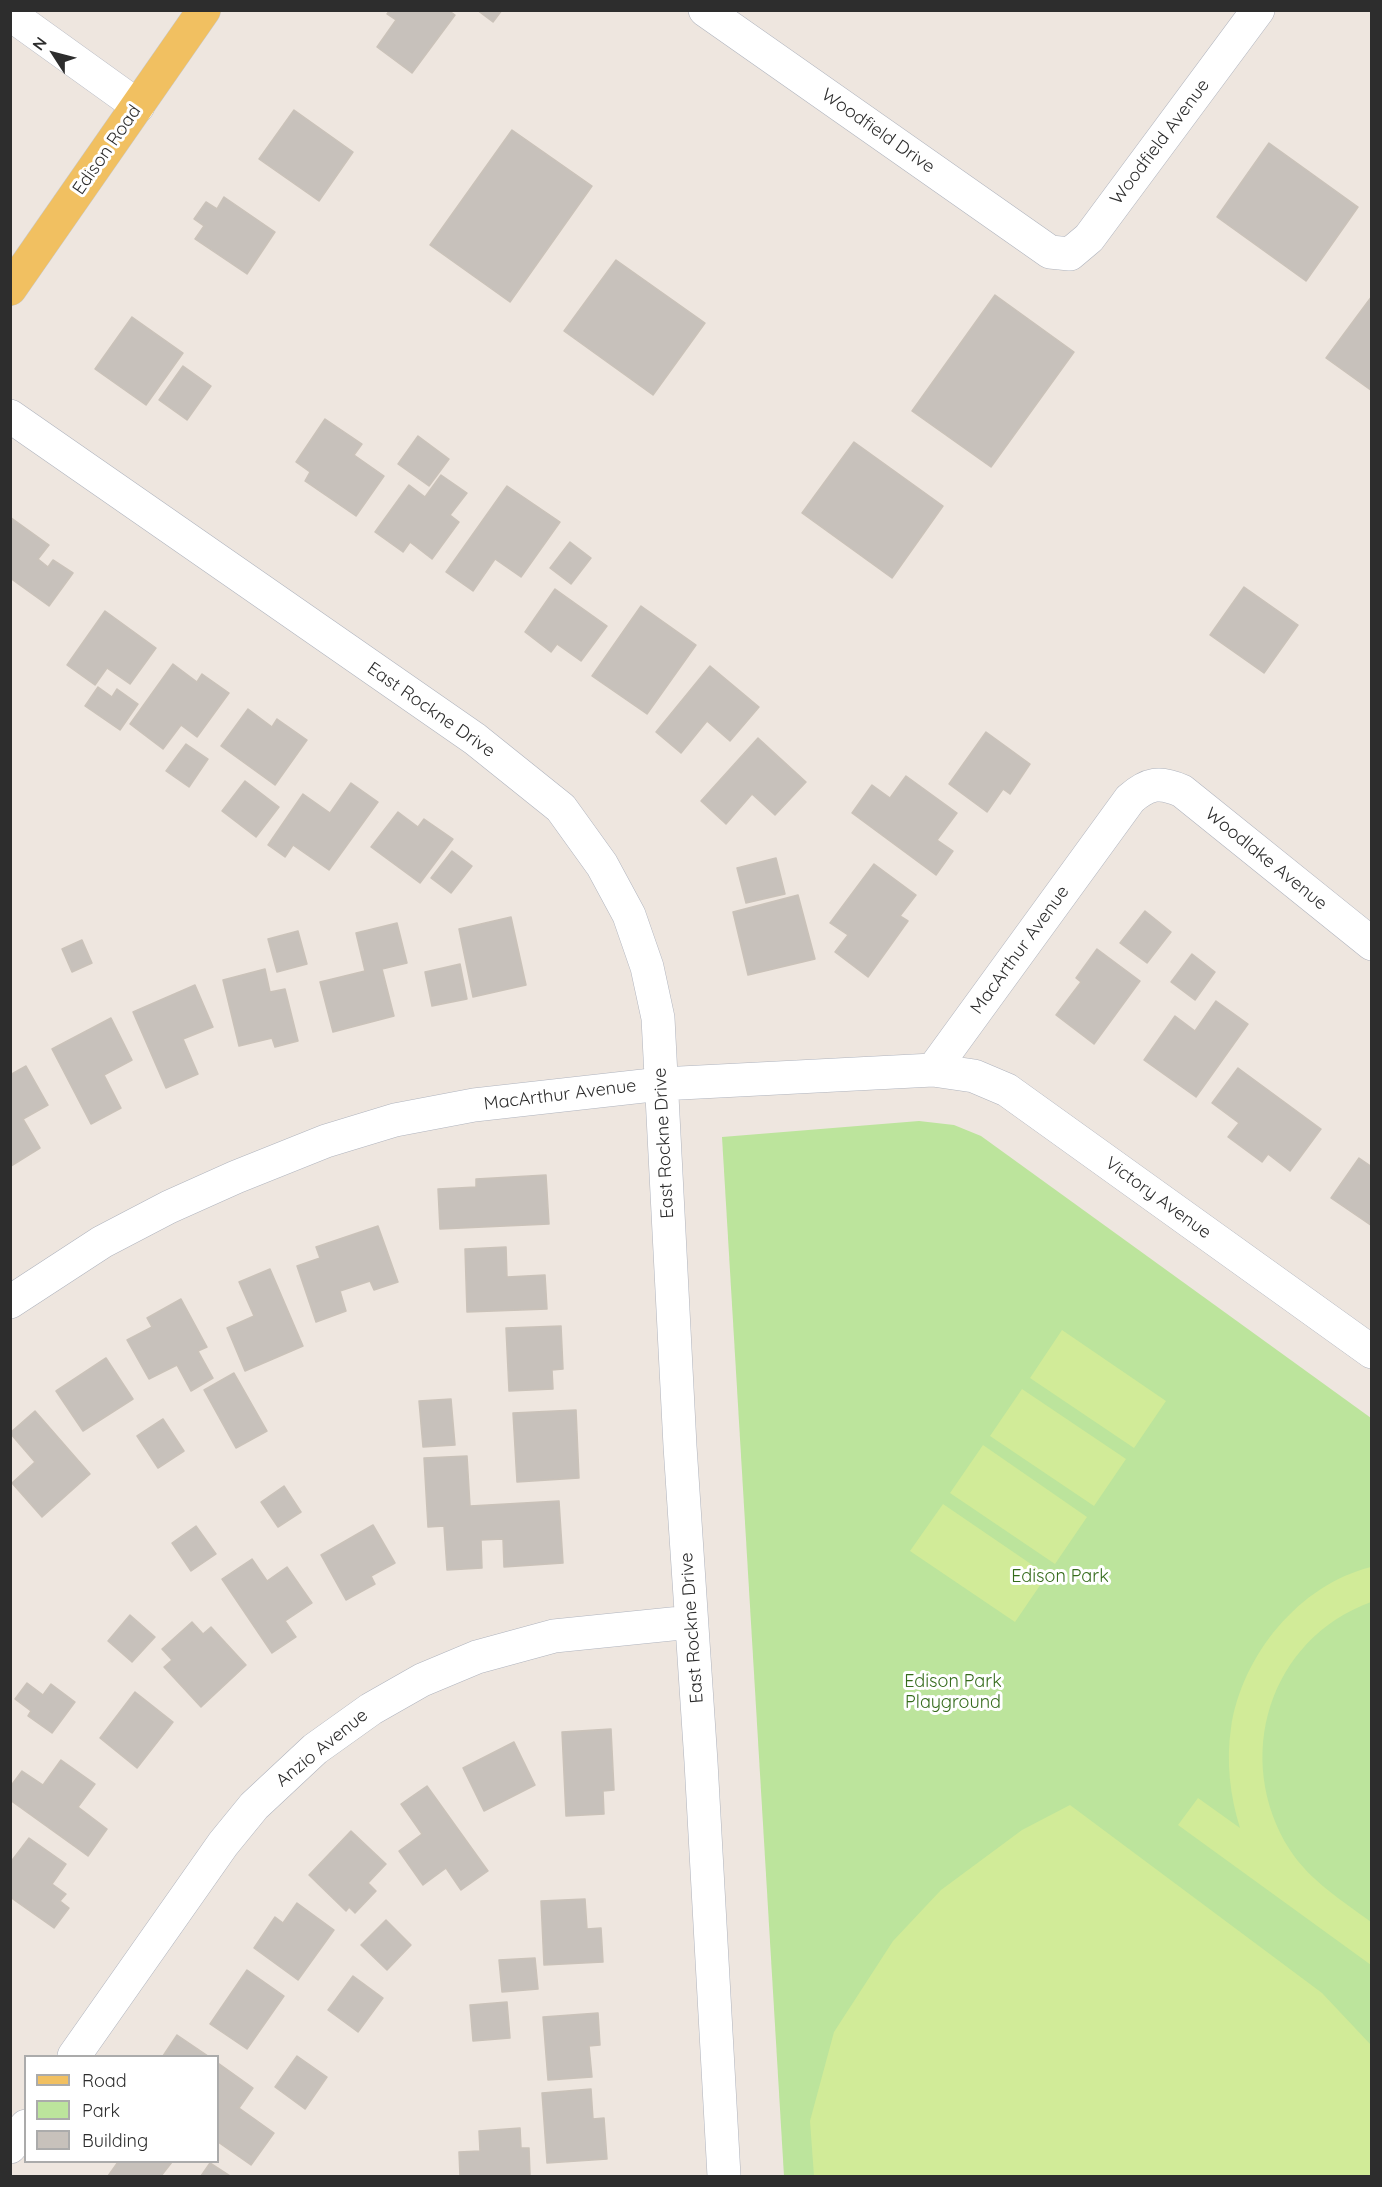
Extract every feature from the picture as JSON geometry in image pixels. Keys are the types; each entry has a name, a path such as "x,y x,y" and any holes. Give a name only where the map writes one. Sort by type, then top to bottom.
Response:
{"main road":[{"name":"Edison Road","path":"10,289 204,10"}],"street":[{"name":"Woodfield Drive","path":"705,10 1050,252"},
{"name":"Woodfield Avenue","path":"1050,252 1070,254 1089,238 1258,10"},
{"path":"10,14 138,106"},
{"name":"East Rockne Drive","path":"10,416 475,739 561,808 602,866 629,915 647,967 658,1018 724,2176"},
{"name":"MacArthur Avenue","path":"10,1302 102,1242 169,1207 236,1177 326,1142 395,1120 474,1106 661,1084 933,1070 1130,798 1142,789 1156,784"},
{"name":"Woodlake Avenue","path":"1156,784 1170,785 1182,791 1371,944"},
{"name":"Victory Avenue","path":"933,1070 974,1076 1007,1090 1371,1352"},
{"name":"Anzio Avenue","path":"75,2055 223,1844 254,1806 315,1749 371,1709 422,1680 477,1657 543,1639 620,1628 691,1622"},
{"path":"10,2148 24,2129"}],"green space":[{"name":"Edison Park","path":"919,1121 954,1125 981,1136 1371,1418 1371,2176 784,2176 722,1137"},
{"path":"1062,1330 1166,1401 1134,1448 1030,1378"},
{"path":"1022,1389 1126,1459 1094,1506 990,1436"},
{"path":"983,1445 1087,1517 1055,1564 950,1493"},
{"path":"943,1504 1047,1575 1015,1622 910,1551"},
{"path":"1371,1567 1371,1602 1336,1620 1307,1644 1285,1673 1270,1706 1263,1741 1264,1778 1273,1815 1290,1850 1307,1871 1371,1922 1371,1965 1178,1825 1198,1798 1240,1828 1231,1791 1229,1753 1231,1728 1237,1701 1247,1675 1261,1650 1278,1627 1298,1607 1320,1589 1345,1576"},
{"path":"1070,1805 1322,1993 1371,2045 1371,2176 814,2176 810,2121 834,2032 893,1941 941,1890 1022,1830"}],"building":[{"path":"390,10 448,10 455,15 412,73 377,47 396,20 387,14"},
{"path":"477,10 502,10 493,22"},
{"path":"294,110 353,152 319,201 259,159"},
{"path":"512,130 592,186 510,302 430,245"},
{"path":"1269,143 1358,207 1306,281 1217,217"},
{"path":"224,197 275,232 247,274 195,239 204,226 194,219 206,202 217,209"},
{"path":"616,260 705,323 653,395 564,331"},
{"path":"995,295 1074,352 991,467 912,411"},
{"path":"1372,296 1372,391 1326,358"},
{"path":"132,317 183,353 146,405 95,369"},
{"path":"183,366 211,386 187,420 159,400"},
{"path":"325,419 362,444 354,455 384,476 356,516 305,481 310,472 296,462"},
{"path":"418,436 449,459 429,486 398,464"},
{"path":"854,442 943,506 892,578 802,513"},
{"path":"441,475 467,493 450,515 459,522 432,559 410,542 403,552 375,532 409,485 425,497"},
{"path":"507,486 560,522 521,577 495,559 473,591 446,572"},
{"path":"10,517 49,545 38,559 48,567 53,560 73,573 49,606 10,578"},
{"path":"570,542 591,558 571,584 550,568"},
{"path":"1244,587 1298,625 1264,673 1210,635"},
{"path":"555,589 607,626 581,661 557,644 551,652 525,632"},
{"path":"641,606 696,645 647,714 592,676"},
{"path":"105,611 156,648 130,684 107,668 95,685 67,665"},
{"path":"173,664 197,682 202,674 229,693 197,737 181,725 163,749 130,724"},
{"path":"710,666 759,707 730,741 707,721 681,753 656,732"},
{"path":"98,687 112,697 117,689 138,704 120,730 85,706"},
{"path":"248,709 272,727 277,719 307,740 275,785 221,746"},
{"path":"986,732 1030,764 1010,794 1003,789 987,812 949,784"},
{"path":"758,738 806,782 775,815 752,794 726,824 701,801"},
{"path":"186,744 208,759 189,787 166,771"},
{"path":"906,776 957,813 937,840 953,851 936,875 852,813 872,785 890,798"},
{"path":"245,781 279,807 256,837 222,811"},
{"path":"351,783 378,802 329,870 293,845 285,857 268,845 303,794 330,813"},
{"path":"398,812 418,827 424,819 453,839 420,883 371,847"},
{"path":"452,851 472,866 451,893 431,878"},
{"path":"776,858 785,894 746,903 737,868"},
{"path":"874,864 916,895 900,916 908,921 868,977 835,952 848,935 830,923"},
{"path":"798,895 815,959 748,975 733,912"},
{"path":"1145,911 1171,932 1147,963 1120,943"},
{"path":"511,917 526,985 473,997 459,929"},
{"path":"397,923 407,963 382,969 394,1016 333,1032 320,982 365,971 356,933"},
{"path":"298,931 307,964 277,972 268,939"},
{"path":"82,940 92,963 72,972 62,949"},
{"path":"1097,949 1140,981 1094,1044 1056,1015 1081,982 1076,978"},
{"path":"1192,954 1215,972 1195,1000 1171,982"},
{"path":"460,964 467,999 432,1006 425,972"},
{"path":"265,969 270,992 285,989 298,1041 275,1047 272,1038 239,1046 223,980"},
{"path":"195,985 213,1027 183,1039 198,1074 166,1088 133,1012"},
{"path":"1216,1001 1248,1024 1196,1097 1144,1060 1175,1016 1195,1031"},
{"path":"111,1018 132,1060 104,1075 121,1108 91,1124 52,1049"},
{"path":"26,1066 48,1105 23,1119 40,1148 11,1166 10,1075"},
{"path":"1238,1068 1321,1129 1290,1171 1268,1154 1262,1162 1228,1137 1239,1123 1212,1103"},
{"path":"1359,1158 1372,1167 1372,1226 1331,1198"},
{"path":"546,1175 549,1224 440,1229 438,1189 476,1187 476,1179"},
{"path":"378,1226 398,1282 374,1290 370,1281 340,1291 346,1311 316,1322 297,1266 320,1258 316,1247"},
{"path":"506,1247 507,1277 545,1275 547,1309 467,1312 465,1249"},
{"path":"270,1269 303,1346 245,1371 227,1328 254,1316 239,1282"},
{"path":"181,1299 207,1347 198,1351 213,1378 191,1391 177,1365 149,1379 127,1340 152,1327 147,1318"},
{"path":"561,1326 563,1369 552,1370 553,1389 509,1391 506,1328"},
{"path":"106,1358 133,1399 83,1431 56,1391"},
{"path":"234,1373 267,1431 236,1448 204,1390"},
{"path":"451,1399 455,1445 423,1447 419,1401"},
{"path":"576,1410 579,1478 517,1482 513,1413"},
{"path":"35,1411 90,1474 42,1517 12,1483 35,1462 10,1433"},
{"path":"163,1419 184,1451 158,1468 137,1436"},
{"path":"467,1456 470,1506 559,1501 563,1563 504,1567 503,1539 481,1540 482,1568 447,1570 444,1526 428,1527 424,1458"},
{"path":"284,1486 301,1512 278,1527 261,1502"},
{"path":"373,1525 395,1563 371,1576 375,1584 346,1600 321,1555"},
{"path":"196,1526 216,1554 191,1571 172,1543"},
{"path":"252,1559 267,1581 287,1567 312,1603 285,1621 296,1637 272,1653 222,1579"},
{"path":"130,1615 155,1637 132,1662 108,1641"},
{"path":"192,1622 203,1634 211,1627 246,1665 201,1707 164,1667 172,1660 162,1649"},
{"path":"27,1683 43,1695 51,1684 75,1702 52,1733 28,1716 31,1711 15,1699"},
{"path":"135,1692 173,1722 137,1768 100,1738"},
{"path":"611,1729 614,1790 603,1791 604,1814 566,1816 562,1732"},
{"path":"514,1742 535,1785 484,1811 463,1768"},
{"path":"61,1760 95,1784 78,1807 107,1829 88,1856 10,1800 10,1787 22,1771 43,1785"},
{"path":"427,1786 488,1871 461,1890 446,1868 423,1885 399,1851 422,1834 401,1804"},
{"path":"351,1831 386,1864 368,1883 376,1891 355,1913 349,1907 346,1911 309,1875"},
{"path":"29,1838 66,1864 52,1884 66,1894 60,1901 69,1908 54,1928 10,1897 10,1863"},
{"path":"585,1899 587,1929 601,1928 603,1962 544,1965 541,1901"},
{"path":"297,1903 334,1930 298,1980 254,1948 275,1917 283,1923"},
{"path":"386,1920 411,1945 387,1970 361,1945"},
{"path":"535,1958 538,1989 502,1992 499,1960"},
{"path":"247,1970 284,1996 247,2049 210,2024"},
{"path":"353,1976 383,1998 358,2032 328,2010"},
{"path":"507,2002 510,2038 473,2041 470,2005"},
{"path":"598,2013 600,2045 589,2046 592,2077 548,2080 543,2017"},
{"path":"177,2035 207,2055 164,2055"},
{"path":"297,2056 327,2077 305,2109 275,2087"},
{"path":"219,2064 253,2088 239,2108 274,2133 251,2165 219,2143"},
{"path":"591,2089 593,2119 604,2118 607,2159 547,2163 542,2093"},
{"path":"520,2128 521,2148 529,2148 530,2175 460,2176 459,2152 480,2151 479,2131"},
{"path":"117,2163 171,2163 161,2176 108,2176"},
{"path":"210,2163 230,2176 201,2176"}],"park label":[{"name":"Edison Park Playground","path":"953,1692"}]}
